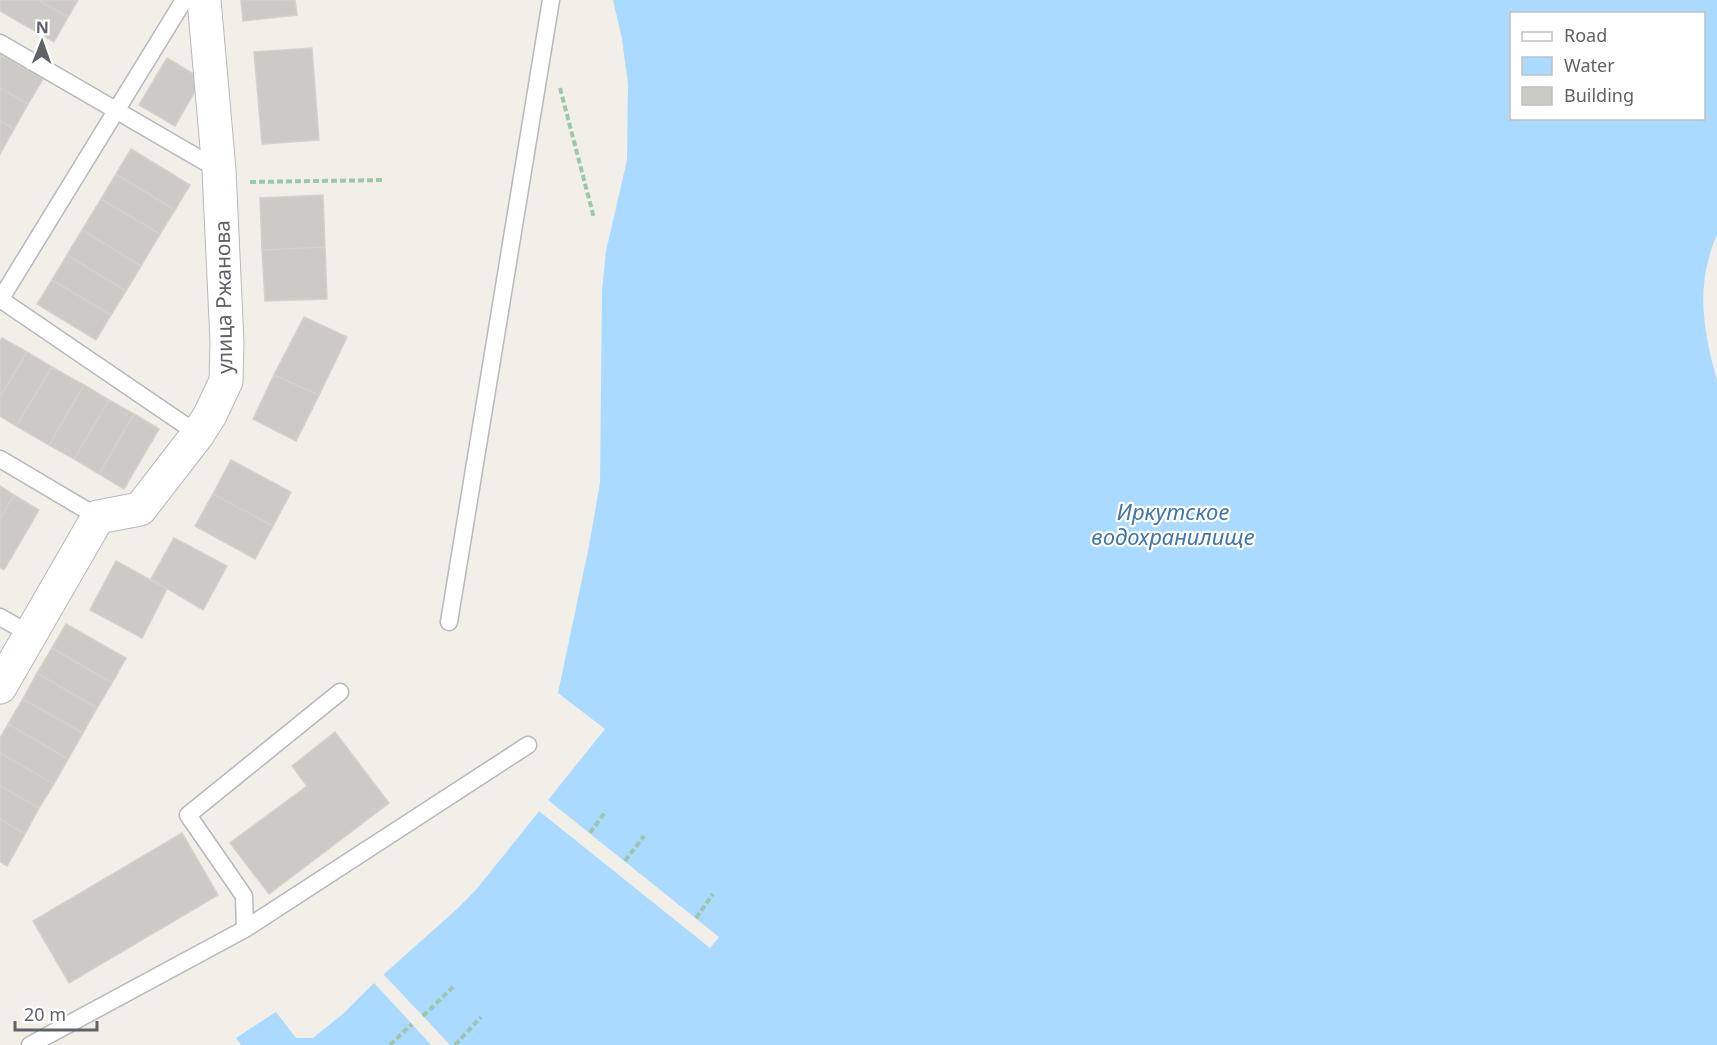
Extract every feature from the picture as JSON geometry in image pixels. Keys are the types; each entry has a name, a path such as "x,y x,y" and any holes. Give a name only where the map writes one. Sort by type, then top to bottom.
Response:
{"street":[{"name":"улица Ржанова","path":"98,517 140,509 198,434 226,381 230,176 204,0"},
{"path":"0,687 98,517"}],"lane":[{"path":"184,0 0,299 198,434"},
{"path":"449,622 551,0"},
{"path":"0,43 230,176"},
{"path":"0,459 98,517"},
{"path":"0,617 30,634"},
{"path":"245,929 244,897 188,815 340,692"},
{"path":"30,1045 245,929 528,745"}],"path":[{"path":"559,83 594,218"},
{"path":"230,176 384,180"},
{"path":"590,833 606,812"},
{"path":"625,861 644,836"},
{"path":"696,918 713,894"},
{"path":"423,1016 455,985"},
{"path":"455,1045 481,1017"},
{"path":"390,1045 412,1024"}],"water":[{"name":"Иркутское водохранилище","path":"613,0 1717,0 1717,235 1706,271 1704,307 1708,343 1717,380 1717,1045 241,1045 236,1038 276,1012 296,1038 313,1038 344,1013 475,891 605,729 558,693 600,483 602,291 606,251 627,160 628,84 622,39"}],"pier":[{"path":"548,800 719,937 710,948 539,811"},
{"path":"383,974 450,1045 431,1045 374,983"}],"building":[{"path":"0,0 38,0 68,17 54,42 0,11"},
{"path":"38,0 78,0 68,17"},
{"path":"241,0 295,0 297,15 243,21"},
{"path":"312,48 319,140 262,144 254,52"},
{"path":"0,55 43,79 28,104 0,88"},
{"path":"167,58 202,79 175,126 139,105"},
{"path":"0,88 28,104 14,129 0,121"},
{"path":"0,121 14,129 0,154"},
{"path":"131,149 190,185 175,210 116,174"},
{"path":"116,174 175,210 160,234 101,199"},
{"path":"323,195 325,247 262,250 260,198"},
{"path":"101,199 160,234 141,266 82,230"},
{"path":"82,230 141,266 126,291 67,255"},
{"path":"325,247 327,299 265,301 262,250"},
{"path":"67,255 126,291 111,315 52,280"},
{"path":"52,280 111,315 96,340 37,304"},
{"path":"304,317 347,337 319,395 274,375"},
{"path":"2,338 27,352 0,397 0,341"},
{"path":"27,352 52,367 16,426 0,416 0,397"},
{"path":"52,367 84,385 49,445 16,426"},
{"path":"274,375 319,395 296,441 253,419"},
{"path":"84,385 109,400 74,459 49,445"},
{"path":"109,400 134,414 99,474 74,459"},
{"path":"134,414 159,429 124,489 99,474"},
{"path":"231,460 291,492 273,526 213,494"},
{"path":"0,486 14,495 0,519"},
{"path":"213,494 273,526 255,559 195,526"},
{"path":"14,495 39,510 4,570 0,567 0,519"},
{"path":"174,538 227,566 203,610 151,579"},
{"path":"116,561 167,589 142,638 90,610"},
{"path":"66,624 126,658 112,683 52,648"},
{"path":"52,648 112,683 97,708 37,673"},
{"path":"37,673 97,708 83,733 23,699"},
{"path":"23,699 83,733 68,759 8,724"},
{"path":"8,724 68,759 54,784 0,753 0,738"},
{"path":"335,732 389,803 269,894 230,843 307,786 292,766"},
{"path":"0,753 54,784 39,808 0,786"},
{"path":"0,786 39,808 25,834 0,819"},
{"path":"0,819 25,834 7,866 0,862"},
{"path":"182,833 218,895 69,983 33,921"}]}
